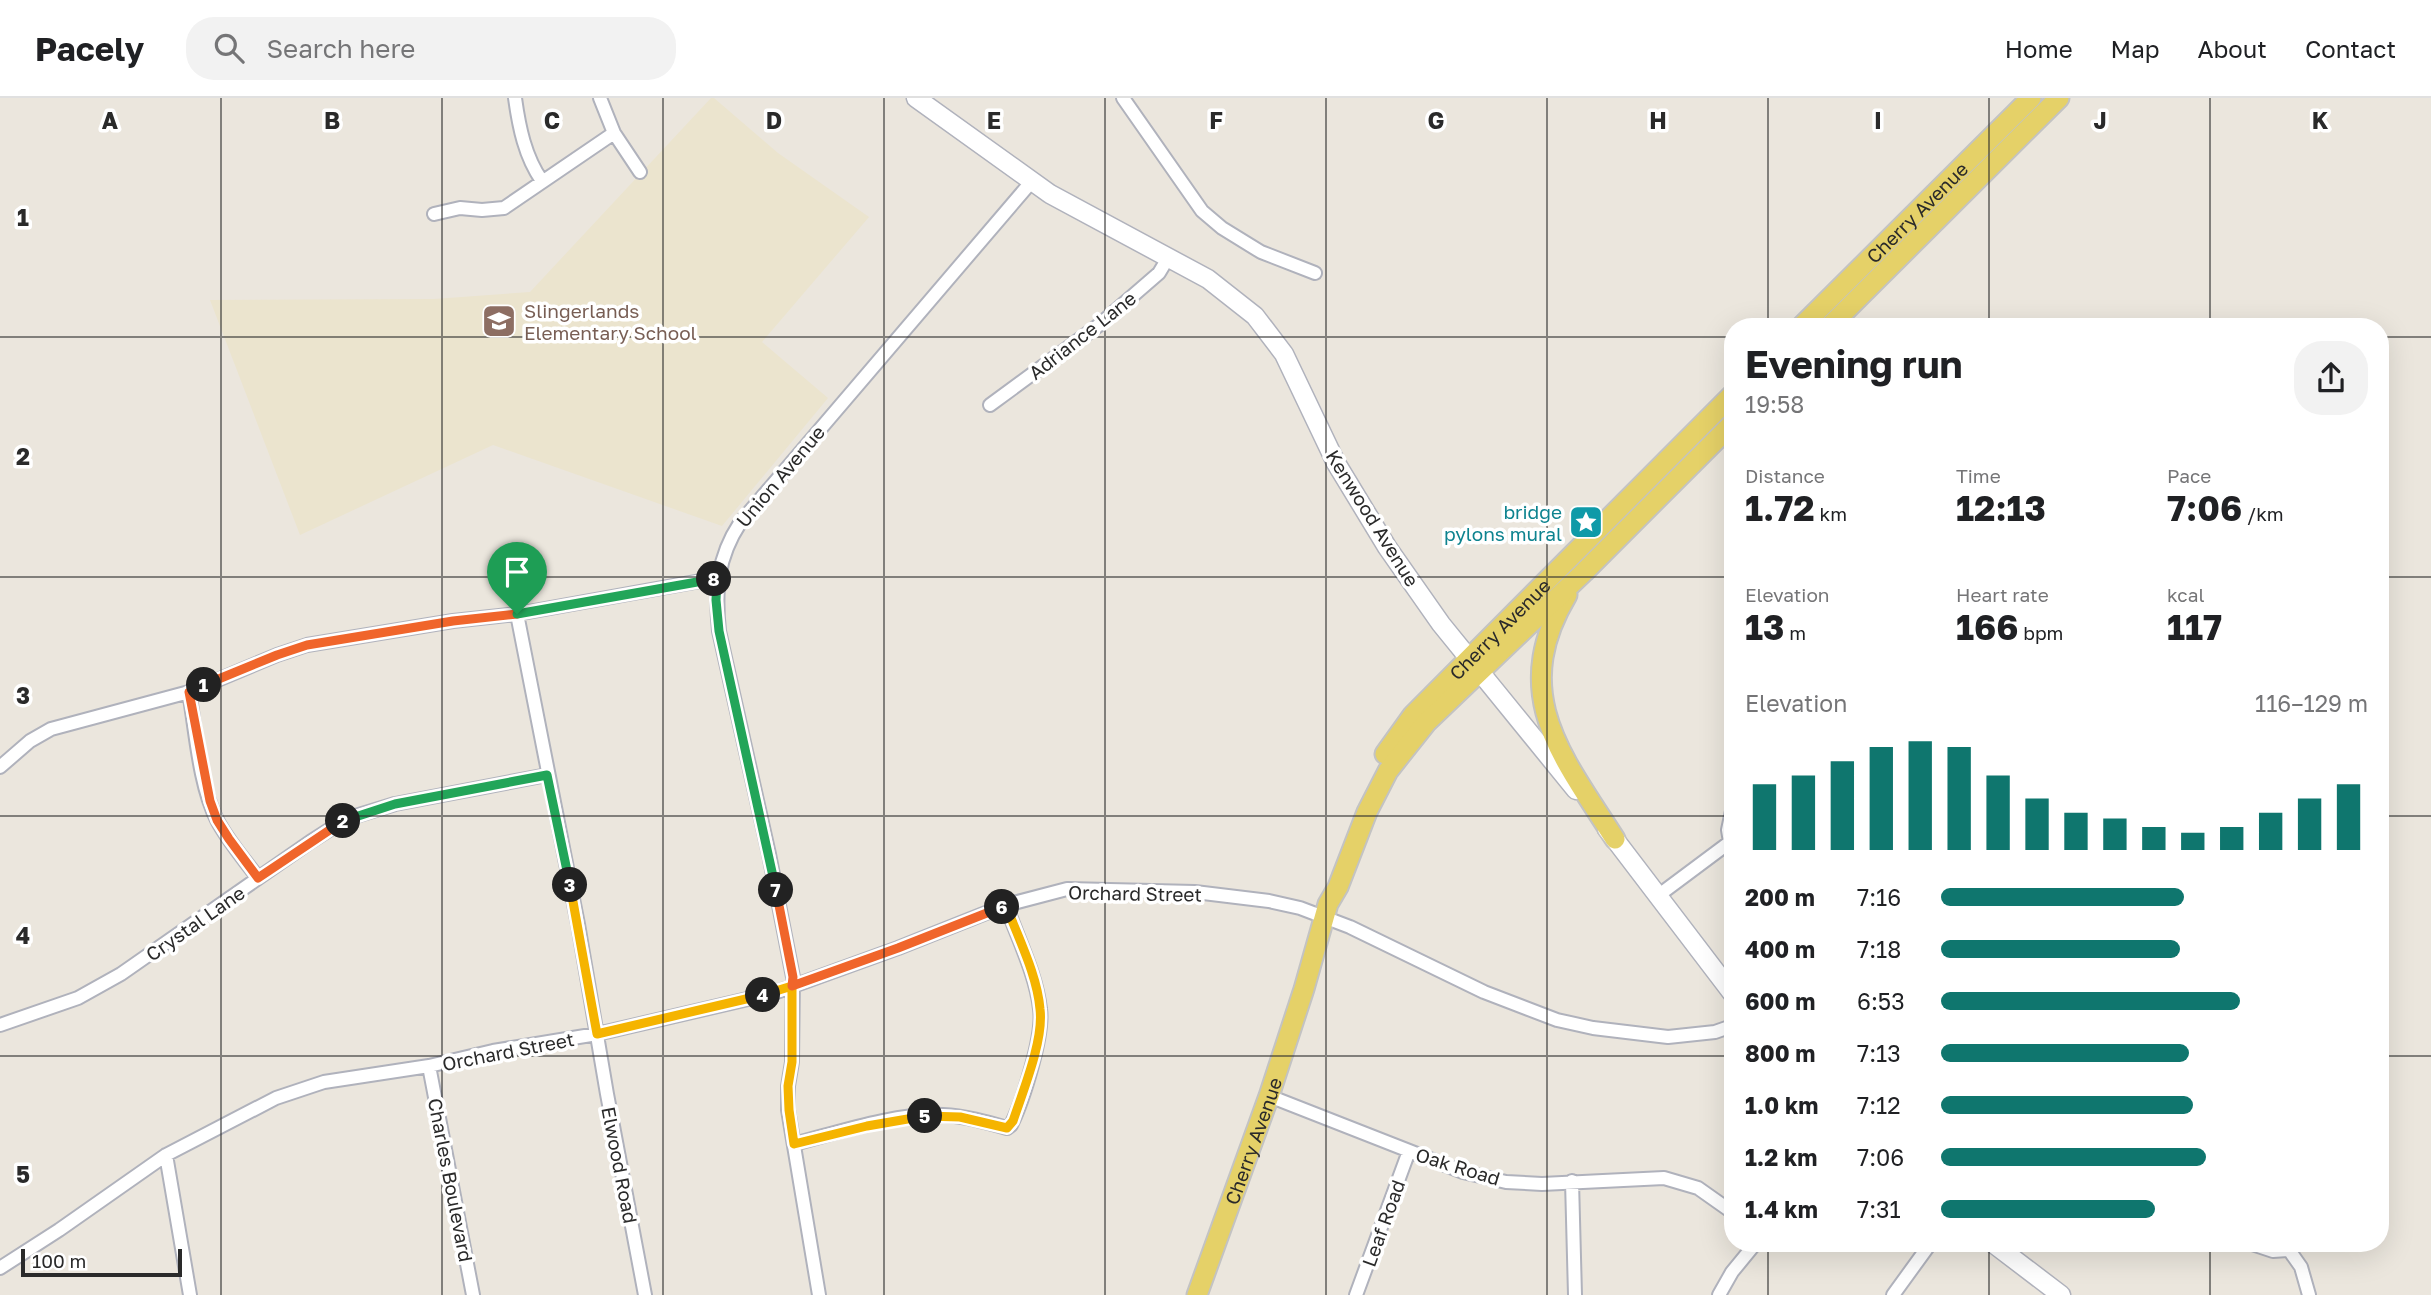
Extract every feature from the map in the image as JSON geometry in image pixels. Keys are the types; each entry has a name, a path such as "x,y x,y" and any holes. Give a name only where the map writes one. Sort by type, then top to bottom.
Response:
{"main road":[{"name":"Kenwood Avenue","path":"916,98 1032,181 1074,208 1222,288 1255,316 1284,354 1351,490 1441,624 1615,839 1724,982"},
{"name":"Cherry Avenue","path":"1810,318 2031,98"},
{"name":"Cherry Avenue","path":"1838,318 2059,98"},
{"name":"Cherry Avenue","path":"1197,1295 1269,1096 1304,989 1326,910 1338,887 1367,812 1388,771 1474,664 1567,560 1724,403"},
{"name":"Cherry Avenue","path":"1474,664 1584,572 1724,432"},
{"path":"1584,572 1572,588 1550,629 1542,656 1541,687 1546,716 1556,744 1615,839"},
{"path":"2005,1252 2062,1295"}],"street":[{"path":"515,98 526,150 533,169 542,181"},
{"path":"600,98 614,134 640,172"},
{"path":"1123,98 1202,211 1222,228 1261,252 1315,273"},
{"path":"434,214 460,208 504,208 614,134"},
{"name":"Union Avenue","path":"819,1295 789,1110 793,977 769,854 719,631 717,578 729,539 740,523 1032,181"},
{"name":"Adriance Lane","path":"990,405 1099,325 1159,274 1168,258"},
{"path":"0,767 30,741 51,729 189,692 307,645 453,621 517,614 717,578"},
{"name":"Elwood Road","path":"517,614 578,925 645,1295"},
{"path":"189,692 205,786 213,810 229,839 258,878"},
{"name":"Crystal Lane","path":"0,1025 78,998 161,947 330,828 358,815 395,804 547,775"},
{"path":"1659,895 1724,847"},
{"name":"Orchard Street","path":"0,1268 166,1155 276,1098 324,1082 429,1066 493,1051 661,1021 792,986 1006,905 1067,890 1195,892 1326,910 1484,992 1557,1020 1593,1028 1668,1037 1724,1029"},
{"path":"794,1144 888,1121 939,1115 980,1120 1007,1128 1013,1121 1027,1079 1041,1013 1038,993 1006,905"},
{"name":"Charles Boulevard","path":"429,1066 473,1295"},
{"name":"Oak Road","path":"1269,1096 1464,1172 1506,1182 1542,1184 1664,1178 1698,1188 1724,1206"},
{"name":"Leaf Road","path":"1356,1295 1409,1151"},
{"path":"166,1155 190,1295"},
{"path":"1572,1181 1575,1295"},
{"path":"1719,1295 1732,1272 1748,1252"},
{"path":"1893,1295 1924,1252"},
{"path":"2291,1252 2301,1267 2309,1295"}],"shaded area":[{"name":"Slingerlands Elementary School","path":"711,98 778,153 869,217 762,342 828,398 722,526 493,445 300,535 210,300 434,299 530,292"}],"place":[{"name":"Slingerlands Elementary School","path":"499,321"},
{"name":"bridge pylons mural","path":"1586,522"}],"route":[{"path":"517,614 336,638 277,655 189,692 205,786 217,820 258,878 346,819 395,804 547,775 597,1034 661,1021 792,986 792,1062 788,1086 794,1144 909,1117 939,1115 980,1120 1007,1128 1011,1125 1034,1055 1041,1013 1038,993 1006,905 792,986 793,977 769,854 719,631 717,578 517,614"}]}
